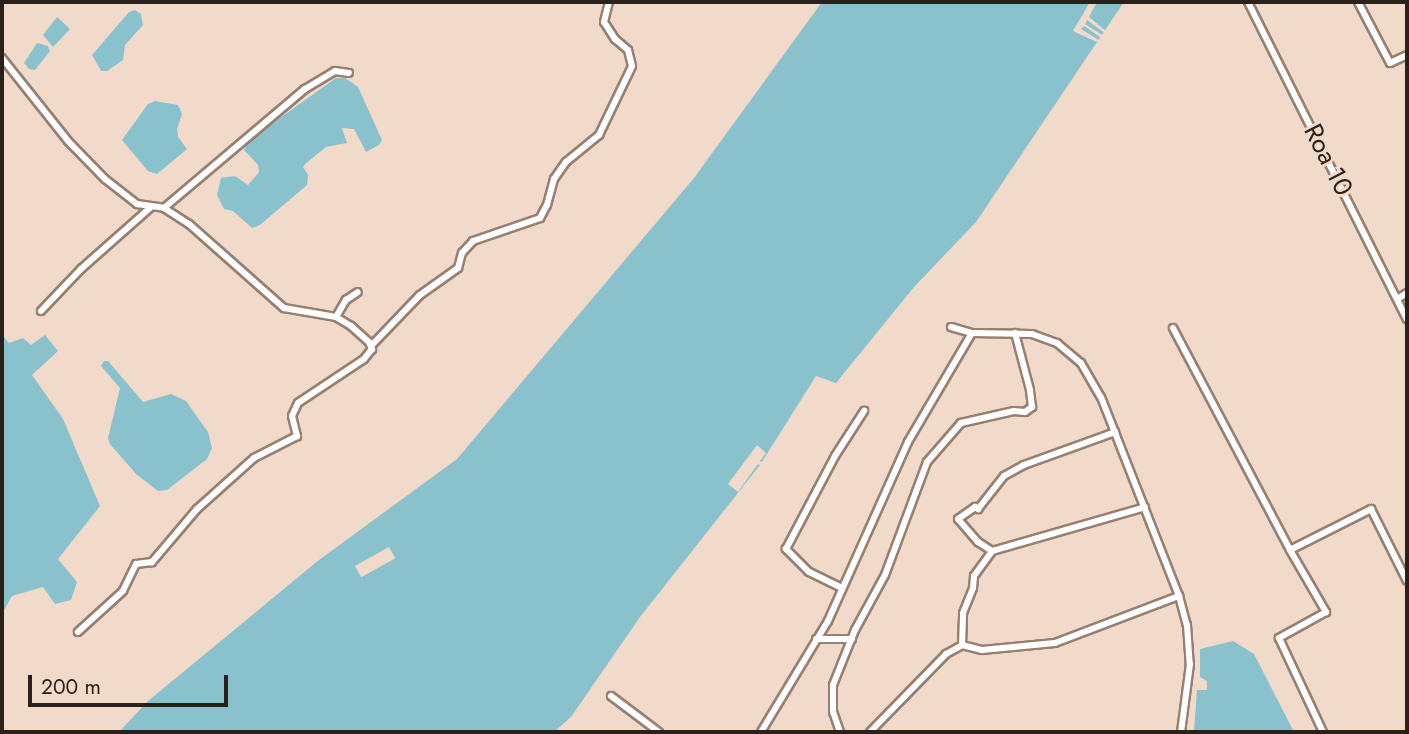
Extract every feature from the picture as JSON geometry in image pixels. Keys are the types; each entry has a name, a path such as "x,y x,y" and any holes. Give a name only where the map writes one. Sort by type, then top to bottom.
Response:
{"street":[{"path":"78,632 123,591 136,564 153,562 197,509 254,458 297,436 292,416 298,403 364,359 372,345 420,295 458,268 462,253 472,241 536,221 544,214 554,179 566,162 600,135 632,65 628,50 615,39 604,23 609,2"},
{"name":"Roa 10","path":"1248,2 1407,319"},
{"path":"1358,2 1390,63 1407,55"},
{"path":"2,58 68,141 105,179 137,204 164,208 207,237 284,308 336,317 372,345"},
{"path":"164,208 305,89 335,71 349,73"},
{"path":"41,311 81,269 150,208"},
{"path":"336,317 346,300 358,292"},
{"path":"1397,299 1407,293"},
{"path":"951,327 972,333 1032,334 1057,343 1081,363 1101,397 1179,596 1187,625 1190,664 1181,732"},
{"path":"1173,328 1290,550 1326,612 1279,638 1323,732"},
{"path":"761,732 816,639 908,442 972,333"},
{"path":"840,732 833,712 833,685 852,639 885,575 922,473 934,451 961,423 1014,411 1025,412 1032,407 1029,383 1015,333"},
{"path":"842,587 809,572 786,549 835,456 864,411"},
{"path":"992,551 978,542 958,519 975,508 978,509 1004,476 1024,465 1115,432"},
{"path":"962,645 963,612 973,588 974,576 992,551 1145,507"},
{"path":"1290,550 1371,509 1407,581"},
{"path":"870,732 946,654 962,645 993,650 1055,643 1179,596"},
{"path":"816,639 852,639"},
{"path":"611,696 659,732"}],"water":[{"path":"822,2 1124,2 976,222 914,287 836,383 816,376 760,465 640,617 571,717 554,732 119,732 148,701 319,560 457,459 694,178"},
{"path":"135,10 141,14 143,25 125,45 123,60 107,71 101,71 92,55 129,12"},
{"path":"57,17 70,29 53,47 43,35"},
{"path":"37,43 48,46 50,51 35,70 29,69 24,63"},
{"path":"336,78 345,78 358,87 382,140 379,145 366,152 354,129 342,128 347,143 326,147 305,164 303,167 308,175 307,185 260,225 252,228 233,211 224,209 217,195 221,178 235,176 248,185 259,172 258,165 244,150 249,140"},
{"path":"155,101 178,105 182,114 177,129 178,137 187,149 157,174 148,171 122,140 148,104"},
{"path":"2,335 9,343 23,338 31,345 45,335 58,351 32,375 63,419 100,506 58,559 77,582 71,600 55,604 43,587 12,596 2,614"},
{"path":"104,361 108,361 143,402 171,394 186,401 208,432 212,448 207,459 167,490 158,491 136,474 110,444 108,438 120,388 101,366"},
{"path":"1233,641 1254,654 1294,732 1194,732 1197,690 1207,690 1207,681 1200,677 1200,649"}],"pier":[{"path":"1090,2 1097,2 1089,17 1107,32 1106,34 1087,20 1085,24 1104,36 1103,39 1084,26 1081,29 1102,42 1101,44 1073,31"},
{"path":"757,445 766,453 760,461 765,464 763,467 758,464 738,492 728,484"},
{"path":"389,547 395,558 361,577 355,566"}]}
